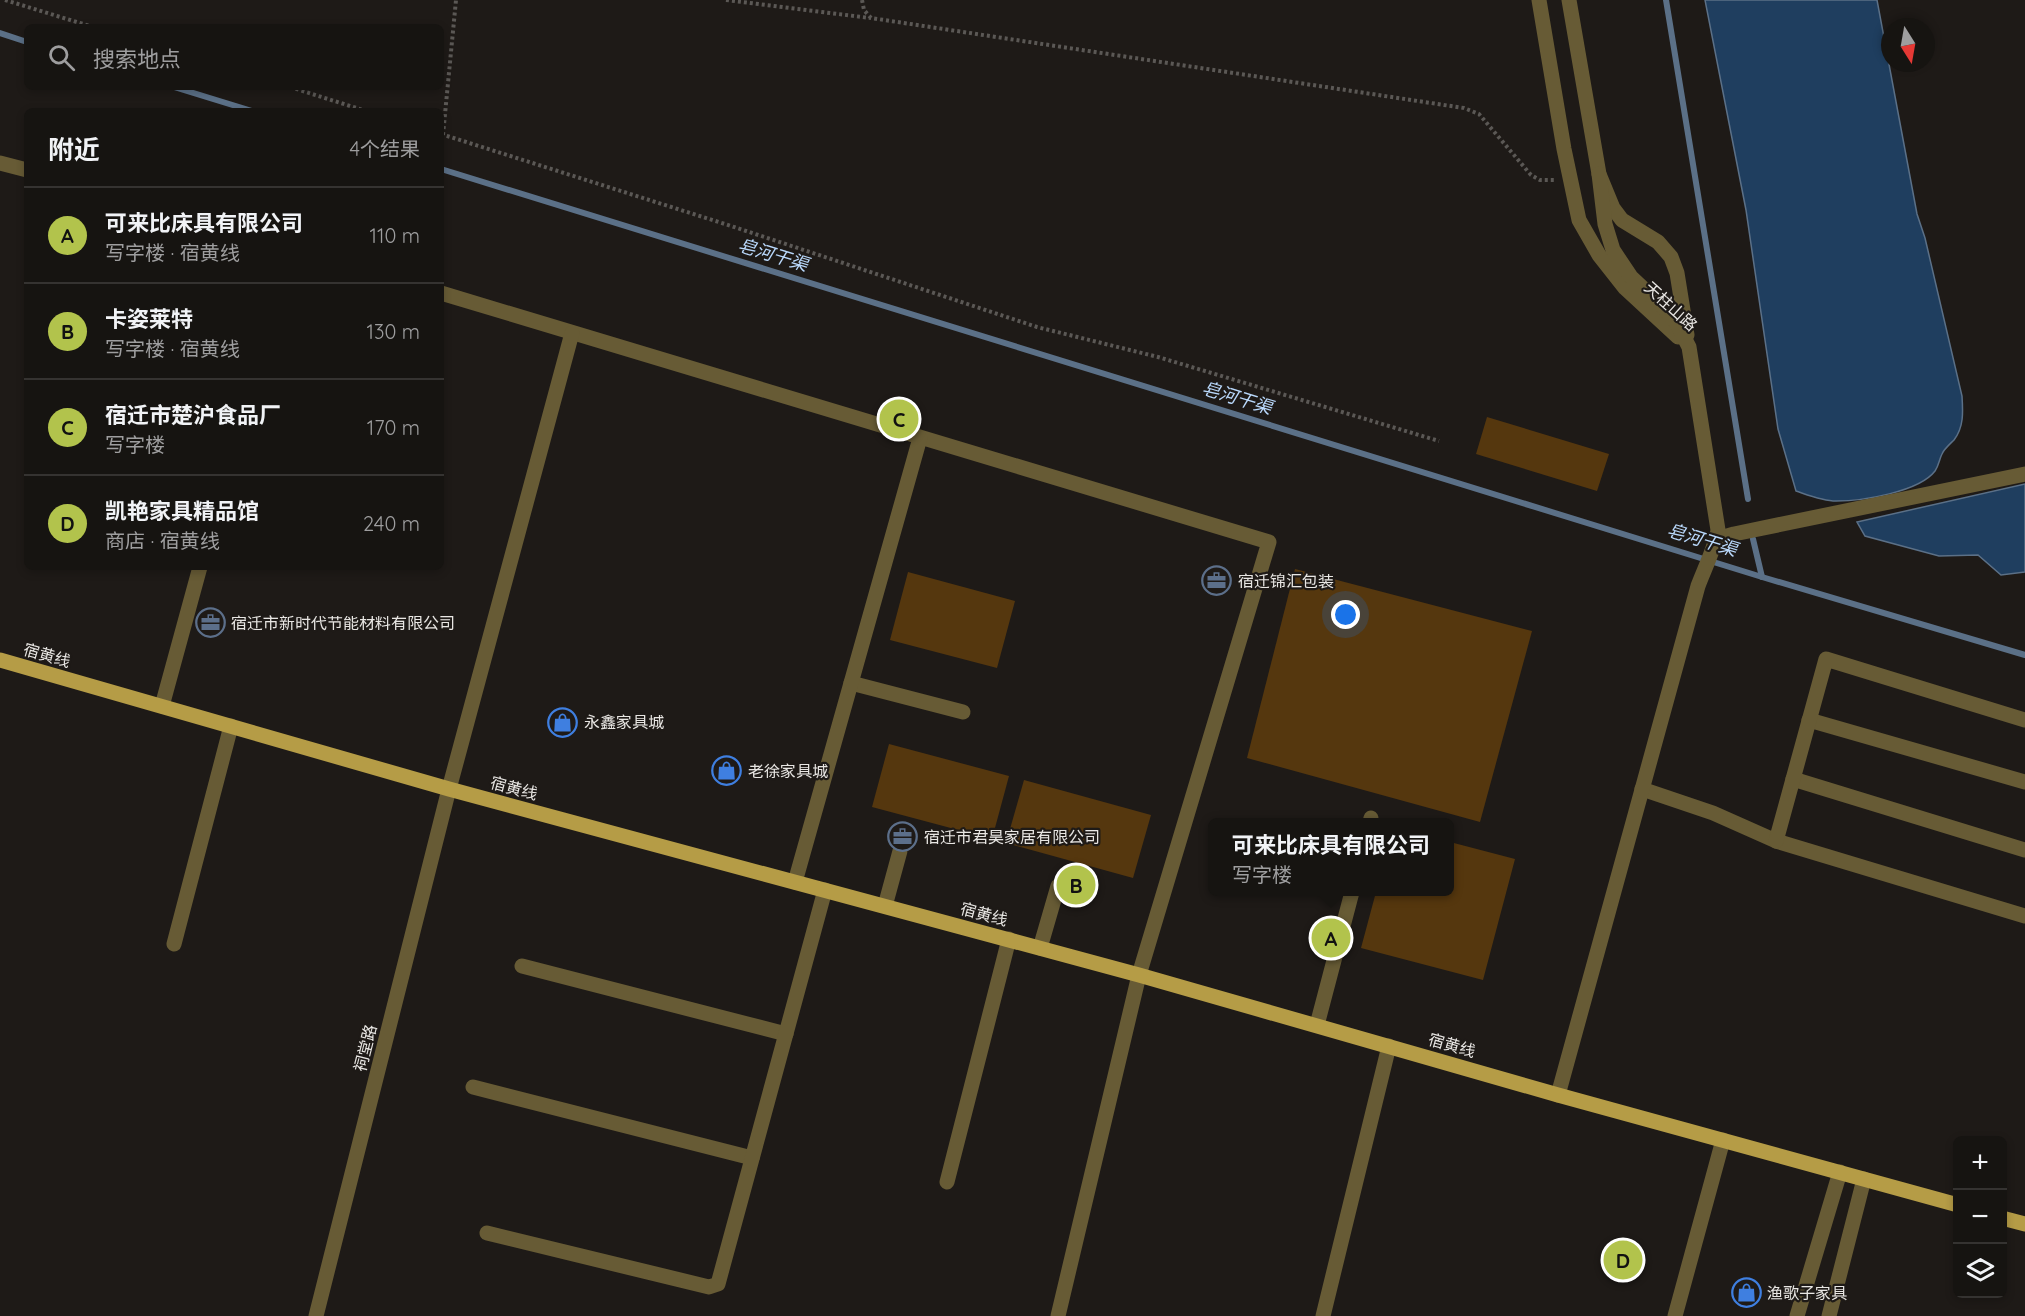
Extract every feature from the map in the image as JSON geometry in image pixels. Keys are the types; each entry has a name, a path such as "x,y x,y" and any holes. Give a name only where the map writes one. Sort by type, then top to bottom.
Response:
{"main road":[{"name":"宿黄线","path":"0,660 449,789 1009,939 1558,1095 1953,1204"},
{"path":"2007,1219 2025,1224"}],"street":[{"name":"天柱山路","path":"1539,0 1569,179 1580,220 1599,255 1625,288 1689,347"},
{"name":"天柱山路","path":"1569,0 1599,174 1613,208 1622,220 1658,242 1671,257 1677,273 1689,347"},
{"path":"0,163 24,169"},
{"path":"1558,1095 1698,586 1715,542 1718,523 1689,347 1676,322 1631,277 1613,250 1605,224 1599,174"},
{"path":"444,294 1269,543 1139,975 1058,1316"},
{"name":"祠堂路","path":"316,1316 449,789 572,333"},
{"path":"795,882 920,438"},
{"path":"1715,542 1734,534 2025,474"},
{"path":"162,706 199,570"},
{"path":"1776,841 1826,659 2025,720"},
{"path":"851,683 963,712"},
{"path":"1809,720 2025,782"},
{"path":"174,944 231,726"},
{"path":"1793,779 2025,850"},
{"path":"1642,789 1713,813 1776,841 2025,916"},
{"path":"885,906 900,851"},
{"path":"1040,948 1058,885"},
{"path":"487,1233 709,1287 718,1284 825,890"},
{"path":"1317,1026 1351,896"},
{"path":"947,1182 1009,939"},
{"path":"522,966 786,1034"},
{"path":"1323,1316 1389,1046"},
{"path":"473,1087 752,1158"},
{"path":"1675,1316 1723,1140"},
{"path":"1797,1316 1840,1172"},
{"path":"1829,1316 1864,1179"}],"path":[{"path":"5,0 84,24"},
{"path":"444,116 456,0"},
{"path":"726,0 871,18 1464,108 1479,114 1531,175 1540,180 1569,179"},
{"path":"862,0 864,10 871,18"},
{"path":"300,90 356,108"},
{"path":"444,136 725,224 1037,327 1158,357 1439,441"}],"water":[{"path":"1705,0 1877,0 1881,21 1881,72 1890,72 1917,214 1925,238 1962,396 1960,430 1943,452 1935,471 1927,478 1904,490 1847,501 1826,500 1796,491 1778,429 1746,210"},
{"path":"2025,484 2025,572 2001,575 1978,555 1939,556 1865,536 1857,522"}],"building":[{"path":"1487,417 1609,454 1597,491 1476,454"},
{"path":"1295,569 1532,631 1480,822 1247,758"},
{"path":"908,572 1015,601 997,668 890,640"},
{"path":"889,744 1009,776 992,839 872,807"},
{"path":"1024,780 1151,815 1133,878 1006,843"},
{"path":"1454,843 1515,859 1483,980 1361,948 1375,896 1454,896"}],"waterway":[{"path":"1666,0 1748,499"},
{"name":"皂河干渠","path":"0,33 24,41"},
{"name":"皂河干渠","path":"184,90 242,108"},
{"name":"皂河干渠","path":"444,170 1762,577 2025,655"},
{"path":"1753,539 1762,577"}],"place":[{"name":"宿迁市楚沪食品厂","path":"899,419"},
{"name":"宿迁锦汇包装","path":"1217,581"},
{"name":"宿迁市新时代节能材料有限公司","path":"210,623"},
{"name":"永鑫家具城","path":"563,722"},
{"name":"老徐家具城","path":"727,771"},
{"name":"宿迁市君昊家居有限公司","path":"903,837"},
{"name":"卡姿莱特","path":"1076,885"},
{"name":"可来比床具有限公司","path":"1331,938"},
{"name":"凯艳家具精品馆","path":"1623,1260"},
{"name":"渔歌子家具","path":"1746,1293"}]}
